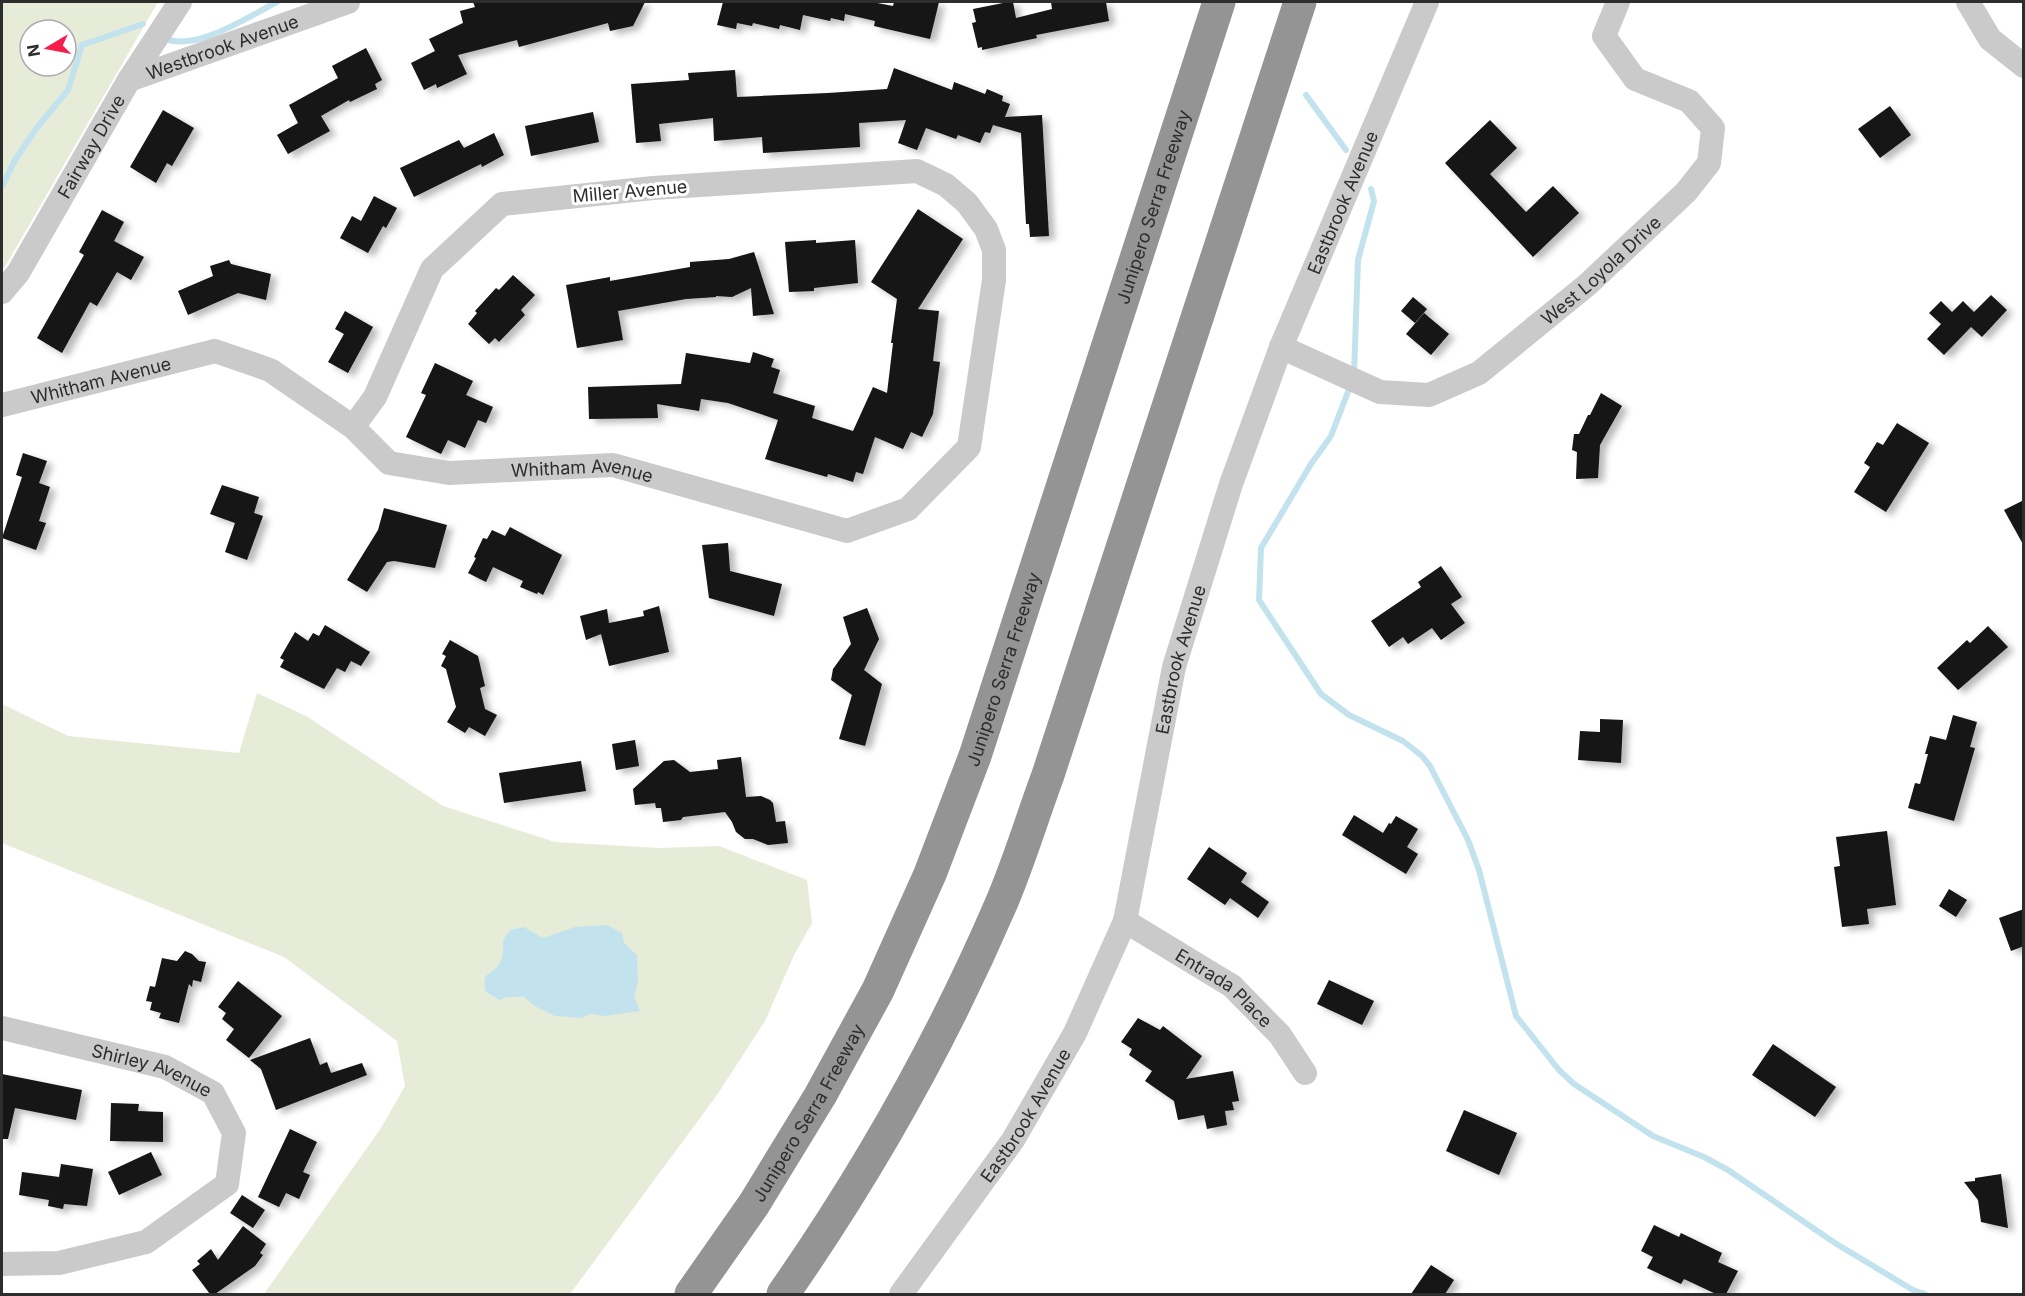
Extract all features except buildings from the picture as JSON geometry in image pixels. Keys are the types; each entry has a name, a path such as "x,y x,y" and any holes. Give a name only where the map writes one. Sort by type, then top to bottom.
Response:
{"highway":[{"name":"Junipero Serra Freeway","path":"691,1294 754,1204 820,1096 878,990 930,874 975,756 1219,2"},
{"path":"783,1294 814,1249 883,1138 943,1029 1002,903 1048,775 1300,2"}],"street":[{"name":"Fairway Drive","path":"2,292 18,273 129,80 180,2"},
{"name":"Westbrook Avenue","path":"129,80 348,2"},
{"name":"Eastbrook Avenue","path":"901,1294 1013,1140 1075,1033 1125,921 1174,667 1231,484 1281,347 1426,2"},
{"name":"West Loyola Drive","path":"1281,347 1380,392 1429,395 1479,373 1587,285 1686,192 1710,163 1713,128 1689,102 1635,79 1604,36 1618,2"},
{"path":"1968,2 1990,39 2024,66"},
{"name":"Miller Avenue","path":"353,427 375,397 432,269 502,204 653,188 917,171 946,185 967,203 986,229 994,250"},
{"name":"Whitham Avenue","path":"2,405 215,351 270,370 353,427 389,463 448,473 613,465 847,531 908,509 969,447 994,279 994,250"},
{"name":"Entrada Place","path":"1125,921 1232,986 1280,1035 1305,1073"},
{"name":"Shirley Avenue","path":"2,1028 165,1067 213,1094 234,1134 227,1184 146,1242 58,1263 2,1264"}],"green space":[{"path":"2,2 158,2 2,272"},
{"path":"257,693 306,716 443,806 555,842 660,848 719,846 807,880 812,923 795,953 765,1021 717,1095 570,1294 264,1294 381,1128 405,1086 397,1041 284,957 2,843 2,704 68,736 239,753"}],"water":[{"path":"607,925 622,933 624,943 637,955 638,982 634,997 640,1011 605,1016 590,1014 582,1018 555,1016 535,1006 524,997 507,997 500,1000 486,992 486,977 501,961 503,940 510,930 524,927 543,938 575,927"}],"waterway":[{"path":"169,40 182,42 210,36 277,2"},
{"path":"2,187 15,160 36,129 68,90 82,45 143,24"},
{"path":"1306,95 1346,150"},
{"path":"1354,374 1358,260 1374,201 1371,189"},
{"path":"1351,384 1331,436 1311,464 1261,548 1259,600 1321,694 1349,715 1403,741 1422,756 1430,766 1468,840 1479,870 1516,1016 1559,1070 1574,1084 1653,1136 1704,1157 1728,1170 1835,1243 1913,1290 1925,1294"}]}
